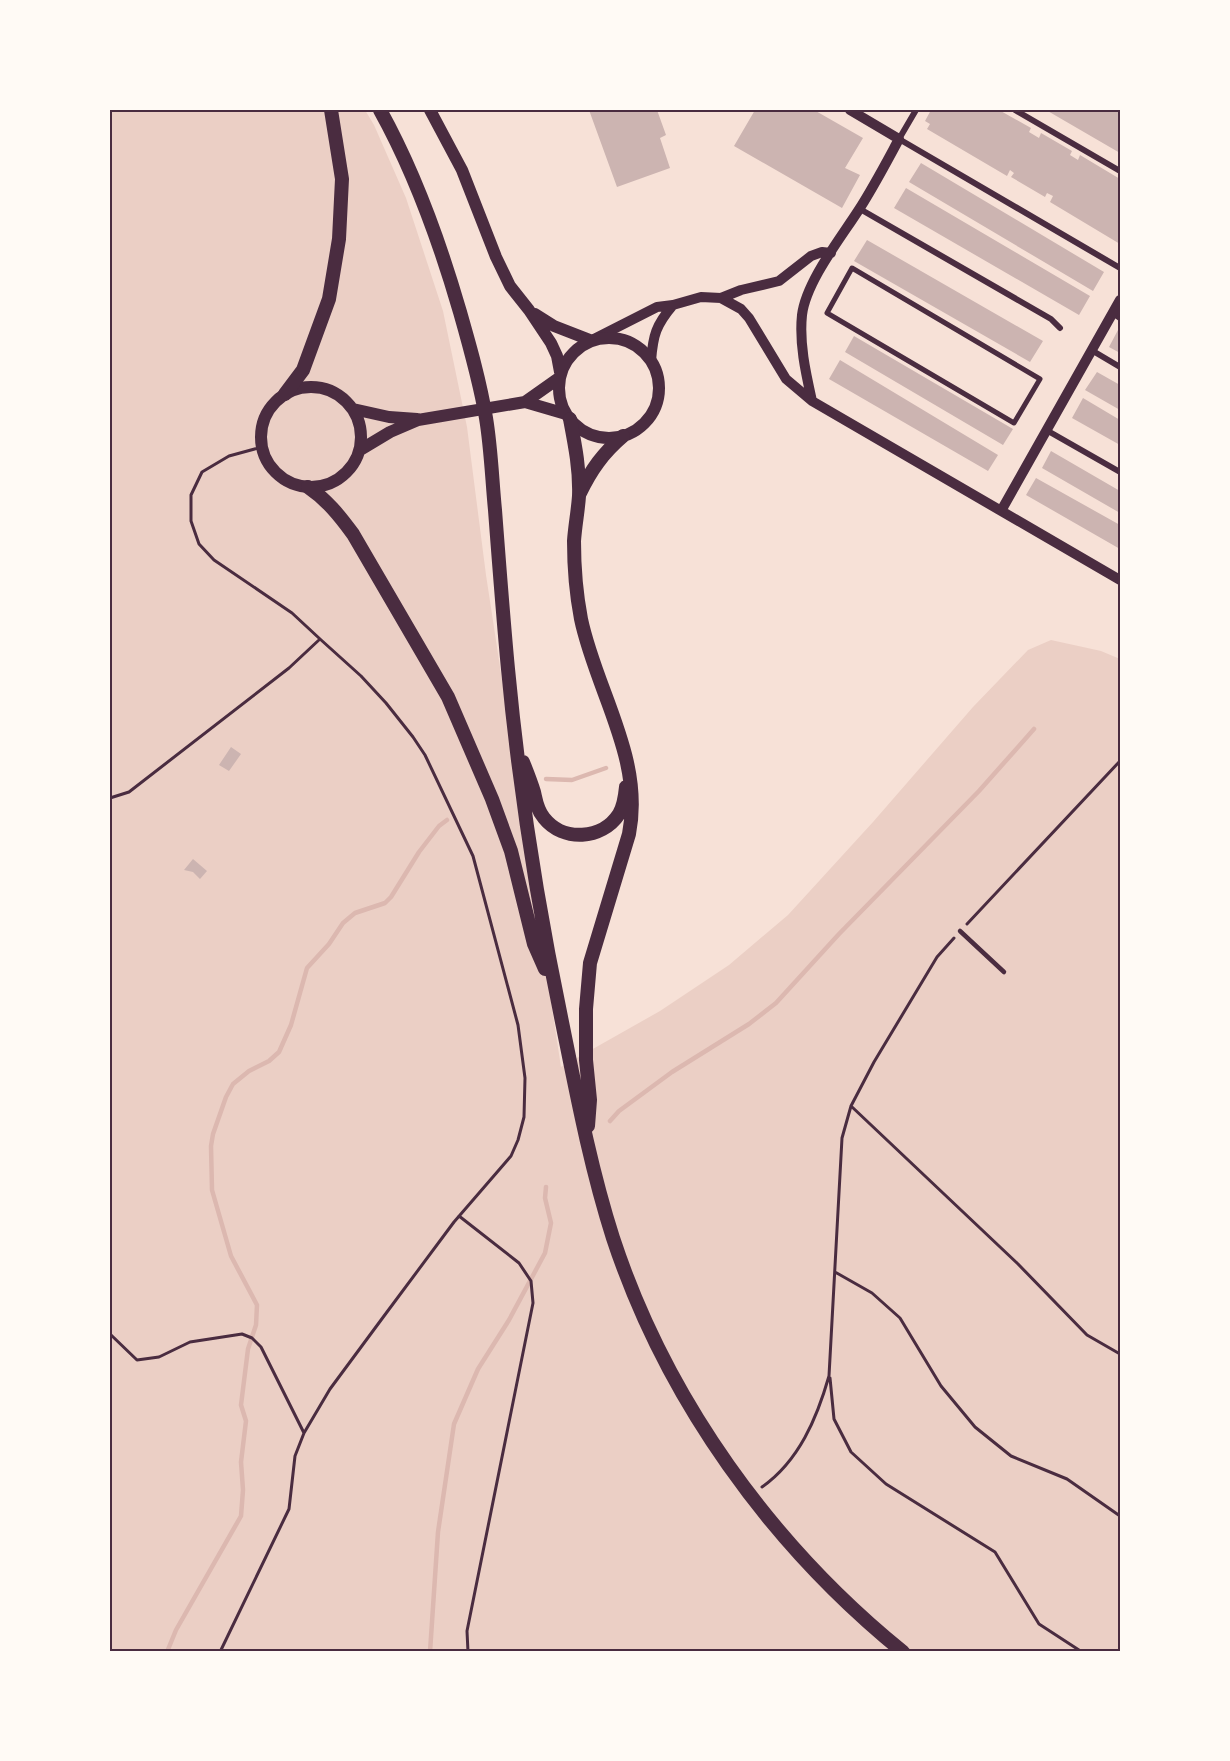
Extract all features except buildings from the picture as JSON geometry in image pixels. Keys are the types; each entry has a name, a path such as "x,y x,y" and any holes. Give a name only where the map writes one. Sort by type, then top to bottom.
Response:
{"main road":[{"path":"331,110 342,179 337,249 329,299 303,370 285,394 273,404 265,417 261,432 262,447 268,462 278,475 292,483 308,487 335,508 353,534 448,697 492,799 511,851 534,944 556,992"},
{"path":"380,110 418,190 440,246 482,394 492,473 514,738 525,816 556,992 586,1140 614,1242 651,1332 692,1410 720,1455 750,1495 813,1569 903,1652"},
{"path":"430,110 462,170 496,257 510,286 551,343 560,375"},
{"path":"529,310 554,326 592,340"},
{"path":"579,495 591,470 609,447 623,436 637,430 656,406 659,391 658,375 651,361 640,348 626,340 610,337 592,340 577,348 567,359 560,375 558,390 568,417 577,456 579,495 574,540 575,580 581,619 590,654 621,738 632,795 629,834 590,963 586,1009 586,1060 590,1100 586,1140"},
{"path":"519,403 560,375"},
{"path":"285,394 299,388 314,386 336,393 353,409 359,422 360,450 353,465 341,478 325,485 308,487"},
{"path":"360,450 390,432 418,420 519,403 568,417 580,429 594,436 608,438 623,436"},
{"path":"353,409 389,417 418,420"},
{"path":"514,738 534,792 536,804 543,818 554,828 567,834 582,836 609,825 619,814 629,777"}],"street":[{"path":"850,110 1120,268"},
{"path":"812,401 802,347 802,315 808,294 916,110"},
{"path":"1015,110 1120,171"},
{"path":"860,208 1051,319 1060,328"},
{"path":"592,340 657,306 673,305 701,297 721,298 779,280 811,256 822,252 831,253"},
{"path":"852,268 1040,380 1014,423 827,313 852,268"},
{"path":"721,298 741,309 786,379 812,401 1120,580"},
{"path":"1001,511 1093,351 1117,316 1120,300"},
{"path":"651,361 652,337 660,320 673,305"},
{"path":"1093,351 1120,367"},
{"path":"1048,431 1120,472"}],"lane":[{"path":"960,931 1004,972"}],"path":[{"path":"220,1652 289,1509 295,1456 304,1434 330,1389 459,1216 511,1156 524,1118 525,1078 518,1024 473,856 425,755 386,702 361,676 292,613 214,560 199,544 191,521 191,495 202,472 230,456 262,447"},
{"path":"110,798 129,792 289,668 320,639"},
{"path":"1082,1652 1039,1623 995,1552 886,1484 851,1452 834,1419 829,1376 843,1138 851,1106 874,1062 937,957 1120,761"},
{"path":"851,1106 1018,1264 1087,1335 1120,1354"},
{"path":"459,1216 519,1263 531,1281 532,1303 467,1631 468,1652"},
{"path":"835,1272 872,1293 900,1318 941,1386 975,1427 1011,1456 1067,1479 1120,1516"},
{"path":"110,1334 137,1360 159,1357 190,1341 242,1334 252,1338 261,1347 304,1434"},
{"path":"750,1495 787,1466 820,1406 829,1376"}],"shaded area":[{"path":"110,110 365,110 374,125 406,198 443,311 467,427 486,575 561,1067 660,1011 729,965 788,915 973,707 1028,650 1051,640 1101,651 1120,659 1120,1651 110,1652"}],"waterway":[{"path":"610,1121 619,1111 672,1072 749,1024 776,1003 839,934 979,791 1034,729"},
{"path":"546,779 572,780 606,768"},
{"path":"167,1652 176,1630 241,1516 243,1490 241,1462 246,1421 241,1405 248,1349 256,1325 257,1305 231,1256 212,1190 213,1134 233,1084 279,1052 291,1025 307,968 329,944 343,923 355,913 385,903 391,897 419,852 439,826 447,820"},
{"path":"430,1652 438,1532 454,1424 478,1369 509,1320 545,1253 551,1223 545,1198 546,1187"}]}
